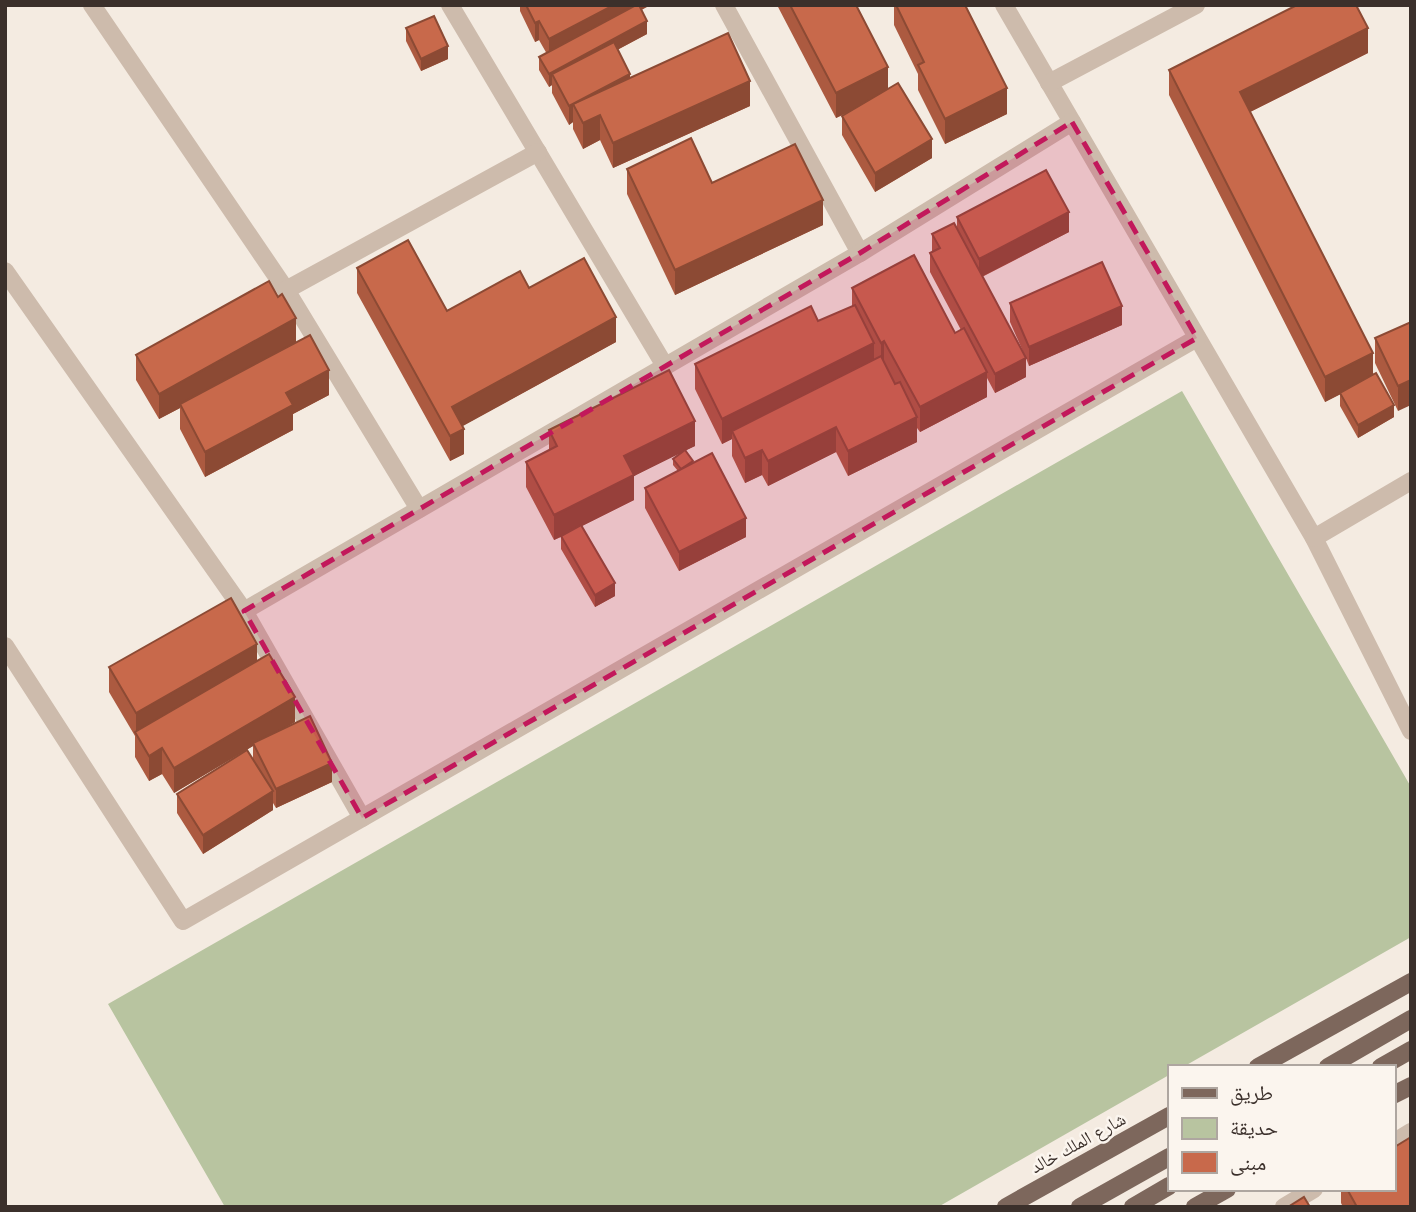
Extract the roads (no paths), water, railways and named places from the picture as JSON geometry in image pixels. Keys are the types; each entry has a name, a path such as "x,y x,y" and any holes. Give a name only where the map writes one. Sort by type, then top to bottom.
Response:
{"main road":[{"path":"1262,1065 1411,982"},
{"path":"1332,1065 1411,1020"},
{"path":"1385,1065 1411,1050"},
{"path":"1395,1095 1411,1086"},
{"name":"شارع الملك خالد","path":"1006,1207 1168,1117"},
{"path":"1080,1207 1168,1158"},
{"path":"1134,1206 1168,1187"},
{"path":"1195,1207 1223,1191"}],"street":[{"path":"92,5 286,290 419,509"},
{"path":"450,5 665,366"},
{"path":"724,5 860,253"},
{"path":"1004,5 1314,538 1411,731"},
{"path":"1049,83 1196,5"},
{"path":"244,611 860,253 1072,122"},
{"path":"286,290 538,152"},
{"path":"5,271 244,611 362,818"},
{"path":"5,646 183,921 1197,338"},
{"path":"1314,538 1411,481"},
{"path":"1395,1142 1411,1132"},
{"path":"1284,1207 1311,1191"}]}
